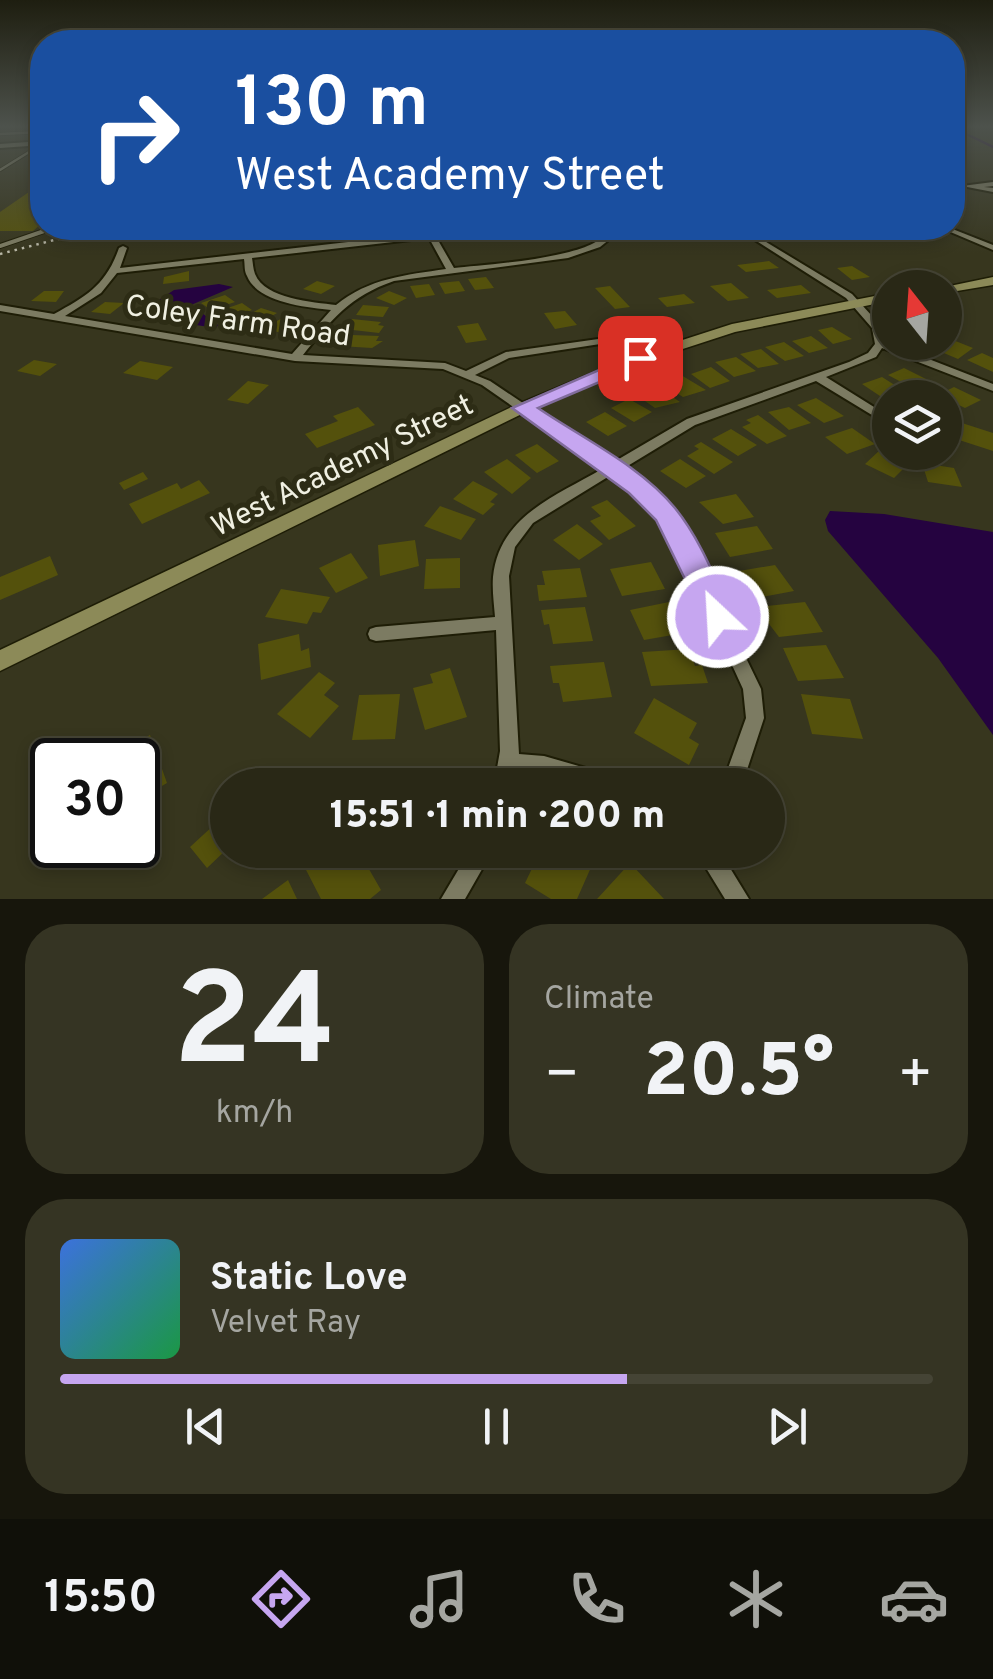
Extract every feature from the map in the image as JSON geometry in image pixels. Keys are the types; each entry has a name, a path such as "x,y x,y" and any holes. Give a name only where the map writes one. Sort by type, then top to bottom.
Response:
{"main road":[{"path":"962,287 993,282"},
{"name":"West Academy Street","path":"0,661 522,408 640,358 702,337 872,300"}],"street":[{"path":"965,236 993,248"},
{"path":"118,270 364,240"},
{"path":"435,240 451,270"},
{"path":"296,358 336,308 370,285 581,253 603,240"},
{"path":"757,240 835,296 852,303 872,322"},
{"path":"55,318 98,292 118,270 123,248"},
{"path":"248,256 251,276 270,293 336,308"},
{"name":"Coley Farm Road","path":"0,308 296,358 421,363 470,373 611,468 665,514 685,546 752,689 755,718 738,768"},
{"path":"470,373 506,356 659,332"},
{"path":"507,768 500,576 508,546 528,519 691,422 872,355"},
{"path":"921,360 993,388"},
{"path":"816,376 872,411"},
{"path":"376,634 502,624"},
{"path":"508,762 551,768"},
{"path":"452,899 471,868"},
{"path":"718,868 738,899"}],"lane":[{"path":"0,246 30,236"}],"shaded area":[{"path":"219,284 233,287 191,305 218,325 216,328 135,316 174,290"},
{"path":"830,511 884,514 993,532 993,735 938,658 828,531 825,520"}],"building":[{"path":"30,191 30,231 0,231 0,212"},
{"path":"769,261 779,268 746,272 737,265"},
{"path":"852,266 870,277 852,280 837,268"},
{"path":"189,271 189,281 163,284 164,277"},
{"path":"486,277 494,288 475,290 468,279"},
{"path":"317,281 335,286 321,294 303,289"},
{"path":"459,281 465,291 445,294 439,283"},
{"path":"731,283 749,298 728,301 710,286"},
{"path":"429,284 435,295 416,298 410,286"},
{"path":"801,285 811,293 777,298 767,290"},
{"path":"610,286 630,307 615,309 595,288"},
{"path":"44,291 64,291 56,302 31,301"},
{"path":"389,291 407,298 394,305 376,298"},
{"path":"684,294 695,303 667,307 658,298"},
{"path":"225,295 235,302 211,310 201,303"},
{"path":"105,302 124,303 110,314 91,312"},
{"path":"242,303 252,310 229,318 219,311"},
{"path":"363,305 389,307 383,317 356,315"},
{"path":"261,308 277,313 258,324 242,318"},
{"path":"565,311 577,325 555,329 544,313"},
{"path":"284,317 299,321 281,333 265,328"},
{"path":"352,319 381,322 378,325 384,326 379,333 344,329"},
{"path":"478,323 487,340 466,343 457,326"},
{"path":"832,327 852,339 833,344 818,330"},
{"path":"352,335 379,336 376,341 383,341 372,348 339,346"},
{"path":"811,336 828,348 809,353 792,341"},
{"path":"784,342 804,356 785,361 765,347"},
{"path":"962,344 973,348 962,356"},
{"path":"761,349 779,364 758,368 740,354"},
{"path":"982,353 993,358 993,372 967,360"},
{"path":"736,357 756,371 734,377 715,362"},
{"path":"34,360 57,364 40,376 17,371"},
{"path":"140,361 173,367 157,380 123,373"},
{"path":"711,367 730,381 710,388 691,374"},
{"path":"904,368 928,380 897,380 888,375"},
{"path":"681,375 706,390 683,397 662,384"},
{"path":"248,381 269,385 248,404 227,400"},
{"path":"655,385 680,402 655,408 635,394"},
{"path":"962,391 981,400 965,408"},
{"path":"816,398 844,416 824,423 797,405"},
{"path":"629,399 652,412 634,422 611,408"},
{"path":"358,407 375,425 317,448 305,434 338,421 333,416"},
{"path":"789,407 811,423 789,430 768,412"},
{"path":"605,412 627,426 608,436 586,422"},
{"path":"758,415 787,436 767,444 742,427 751,423 746,420"},
{"path":"962,423 993,433 993,451 962,441"},
{"path":"852,428 872,445 847,454 825,437"},
{"path":"731,429 757,445 738,456 712,439"},
{"path":"701,442 733,462 714,474 687,456 699,449 694,446"},
{"path":"537,444 559,461 537,473 515,455"},
{"path":"507,459 531,478 512,494 484,472"},
{"path":"680,459 706,476 686,488 660,471"},
{"path":"877,470 902,470 894,478"},
{"path":"924,470 955,470 962,487 928,482"},
{"path":"143,472 148,479 124,490 119,483"},
{"path":"199,480 210,493 142,524 129,504 177,483 181,489"},
{"path":"473,481 498,494 490,502 495,504 483,515 453,499"},
{"path":"736,494 754,517 723,524 699,502"},
{"path":"607,500 636,526 609,540 590,521 601,516 591,507"},
{"path":"440,506 476,519 461,540 424,526"},
{"path":"577,524 603,544 579,560 553,540"},
{"path":"757,526 773,549 730,557 715,533"},
{"path":"415,540 419,566 380,576 378,545"},
{"path":"351,553 368,578 336,593 319,568"},
{"path":"50,556 58,575 0,600 0,577"},
{"path":"460,558 460,588 424,589 426,559"},
{"path":"651,562 665,589 622,596 610,569"},
{"path":"775,565 794,591 757,598 739,571"},
{"path":"580,568 587,597 539,601 537,585 545,585 542,571"},
{"path":"281,589 330,597 321,613 313,612 307,624 265,617"},
{"path":"669,602 684,633 644,640 630,610"},
{"path":"805,602 823,632 779,637 756,607"},
{"path":"585,607 593,641 553,644 541,610"},
{"path":"299,634 301,651 309,648 311,667 261,680 258,644"},
{"path":"826,645 844,678 798,681 783,648"},
{"path":"689,649 695,666 702,665 708,683 651,686 642,652"},
{"path":"604,662 612,697 563,702 550,666"},
{"path":"450,668 467,717 425,730 413,688 433,683 430,674"},
{"path":"319,672 335,683 324,695 339,706 310,738 277,714"},
{"path":"400,694 395,739 352,740 359,695"},
{"path":"801,694 850,699 863,739 812,734"},
{"path":"654,698 697,723 689,738 699,744 689,765 634,733"},
{"path":"160,763 167,783 160,787"},
{"path":"210,829 207,868 190,847"},
{"path":"305,868 368,868 381,890 370,899 321,899"},
{"path":"532,868 591,868 577,899 551,899 525,883"},
{"path":"625,868 635,868 664,899 597,899"},
{"path":"288,880 297,899 262,899"}],"railway":[{"path":"0,254 54,240"}],"route":[{"path":"640,358 522,408 638,487 665,514 685,546 718,617"}]}
